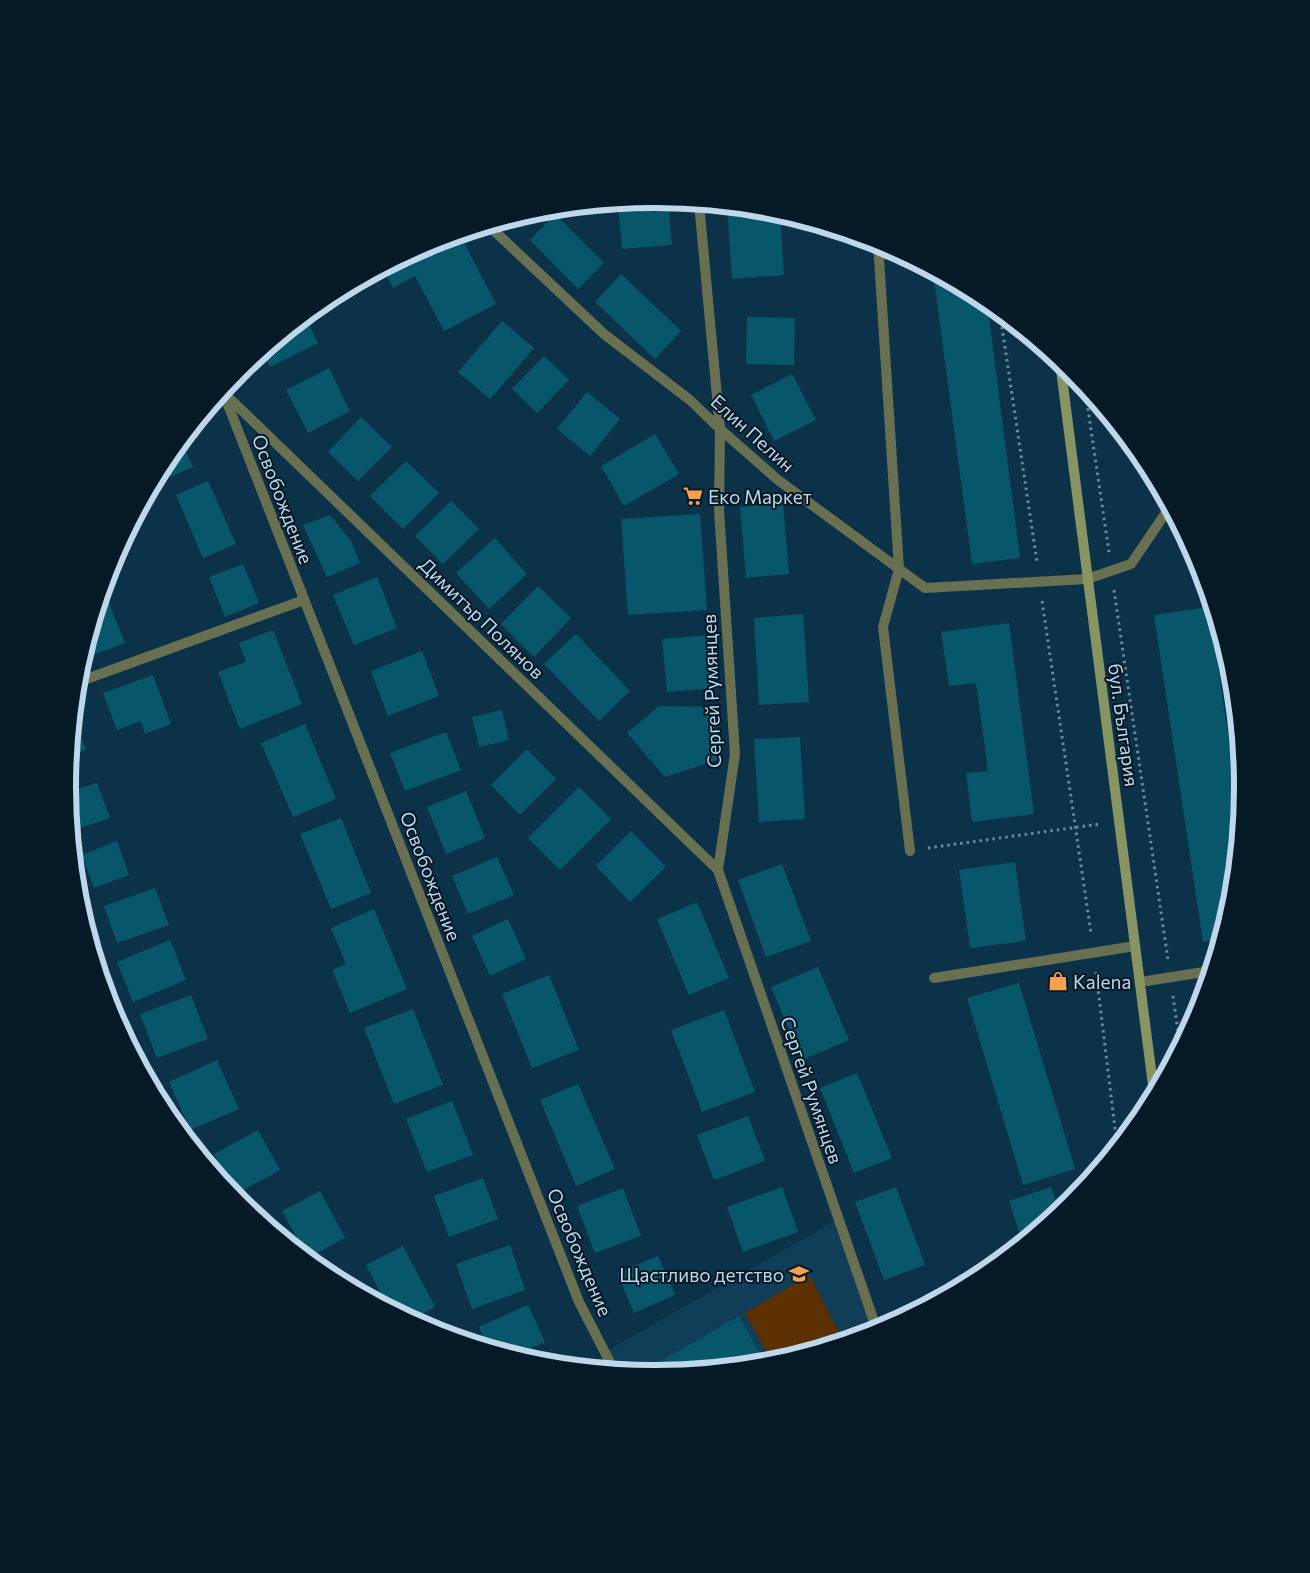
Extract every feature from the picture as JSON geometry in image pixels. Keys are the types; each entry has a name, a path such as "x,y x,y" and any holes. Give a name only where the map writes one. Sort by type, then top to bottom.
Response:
{"main road":[{"name":"бул. България","path":"1062,375 1153,1082"}],"street":[{"name":"Сергей Румянцев","path":"700,210 720,429 719,510 735,754 718,870 874,1322"},
{"name":"Елин Пелин","path":"494,230 604,334 690,400 778,480 925,588 1087,579 1131,564 1165,514"},
{"path":"880,255 899,569 883,627 910,851"},
{"name":"Димитър Полянов","path":"227,397 718,870"},
{"name":"Освобождение","path":"225,400 579,1302 611,1363"},
{"path":"86,679 304,600"},
{"path":"934,978 1135,946"},
{"path":"1140,982 1203,972"}],"path":[{"path":"1001,323 1094,953 1116,1136"},
{"path":"1088,403 1178,1033"},
{"path":"910,851 1119,821"}],"shaded area":[{"name":"Щастливо детство","path":"838,1219 874,1322 841,1335 805,1346 731,1360 693,1364 617,1364 611,1363 605,1352"},
{"path":"809,1275 840,1335 805,1346 768,1354 745,1313"}],"building":[{"path":"669,208 672,245 622,249 619,209"},
{"path":"727,213 781,222 784,275 732,279"},
{"path":"557,216 604,263 578,289 530,240 552,217"},
{"path":"463,240 496,304 444,331 415,276 393,288 386,274"},
{"path":"621,274 681,331 655,359 595,302"},
{"path":"934,280 988,313 1020,558 972,564"},
{"path":"747,317 795,318 794,365 746,364"},
{"path":"502,321 534,348 490,399 458,372"},
{"path":"308,323 318,343 270,367 265,358"},
{"path":"544,356 569,380 537,413 512,389"},
{"path":"329,368 350,411 308,433 286,390"},
{"path":"792,374 816,420 774,441 751,395"},
{"path":"587,392 620,419 590,456 557,429"},
{"path":"361,417 392,447 358,481 328,452"},
{"path":"655,434 679,474 624,506 601,466"},
{"path":"185,450 193,467 165,479"},
{"path":"406,461 439,493 403,529 370,496"},
{"path":"208,481 236,544 203,558 176,495"},
{"path":"451,501 479,529 443,564 415,536"},
{"path":"783,503 789,574 746,578 740,507"},
{"path":"700,514 707,610 628,615 621,519"},
{"path":"330,515 351,541 360,563 327,577 303,525"},
{"path":"495,538 527,574 489,609 456,573"},
{"path":"243,564 259,603 225,617 209,577"},
{"path":"377,577 397,628 354,645 333,595"},
{"path":"538,586 571,618 534,657 501,624"},
{"path":"107,599 125,643 91,656"},
{"path":"1205,608 1213,634 1234,771 1234,786 1229,862 1223,899 1213,941 1203,942 1154,615"},
{"path":"803,614 809,702 759,705 754,618"},
{"path":"1009,623 1034,814 972,822 966,773 988,771 976,683 949,686 941,632"},
{"path":"273,630 302,704 240,729 218,672 246,662 239,643"},
{"path":"576,634 630,691 599,721 544,664"},
{"path":"710,635 715,688 667,692 662,639"},
{"path":"422,651 439,696 388,716 371,671"},
{"path":"153,675 171,724 145,734 141,721 117,730 103,693"},
{"path":"659,706 715,707 718,760 665,777 627,733"},
{"path":"502,710 509,740 479,747 472,717"},
{"path":"305,724 336,799 293,817 261,743"},
{"path":"79,730 86,750 77,753"},
{"path":"446,732 461,770 405,791 390,753"},
{"path":"800,737 805,819 759,822 754,739"},
{"path":"527,749 556,779 520,815 491,785"},
{"path":"97,783 110,818 78,829 76,789"},
{"path":"579,787 611,819 560,870 528,838"},
{"path":"466,791 485,838 446,854 427,807"},
{"path":"341,818 371,893 331,909 300,834"},
{"path":"631,831 666,867 630,902 596,866"},
{"path":"117,841 129,875 94,888 82,855"},
{"path":"497,857 514,895 468,914 452,876"},
{"path":"1015,862 1026,941 970,948 959,870"},
{"path":"782,864 811,941 766,957 738,880"},
{"path":"155,888 169,925 117,943 104,906"},
{"path":"697,902 729,978 689,995 657,919"},
{"path":"374,909 407,989 350,1013 332,970 346,964 331,928"},
{"path":"508,919 526,959 490,976 472,936"},
{"path":"170,940 186,980 133,1002 117,962"},
{"path":"818,967 849,1040 802,1060 771,987"},
{"path":"549,975 579,1050 532,1068 502,994"},
{"path":"1019,983 1075,1169 1023,1185 967,998"},
{"path":"191,995 208,1039 157,1058 140,1014"},
{"path":"413,1009 443,1085 394,1104 364,1028"},
{"path":"724,1010 755,1092 702,1112 671,1030"},
{"path":"217,1060 239,1109 190,1130 169,1082"},
{"path":"857,1073 892,1158 854,1173 820,1088"},
{"path":"578,1084 615,1169 576,1186 540,1100"},
{"path":"452,1101 473,1155 427,1172 406,1119"},
{"path":"748,1116 765,1161 714,1180 697,1135"},
{"path":"258,1130 280,1170 241,1191 224,1172 214,1154"},
{"path":"483,1178 498,1219 449,1237 434,1196"},
{"path":"782,1187 798,1232 743,1252 727,1207"},
{"path":"896,1187 925,1265 884,1280 855,1202"},
{"path":"1051,1187 1056,1203 1020,1235 1009,1201"},
{"path":"623,1188 641,1236 595,1253 577,1206"},
{"path":"320,1191 345,1238 315,1254 300,1244 282,1211"},
{"path":"510,1245 525,1290 472,1309 456,1264"},
{"path":"403,1246 435,1307 420,1315 383,1297 366,1265"},
{"path":"658,1256 675,1295 634,1313 617,1273"},
{"path":"528,1305 545,1342 526,1351 505,1346 485,1340 479,1327"},
{"path":"739,1316 761,1355 693,1364 655,1365"}],"place":[{"name":"Еко Маркет","path":"693,496"},
{"name":"Kalena","path":"1058,981"},
{"name":"Щастливо детство","path":"799,1274"}]}
